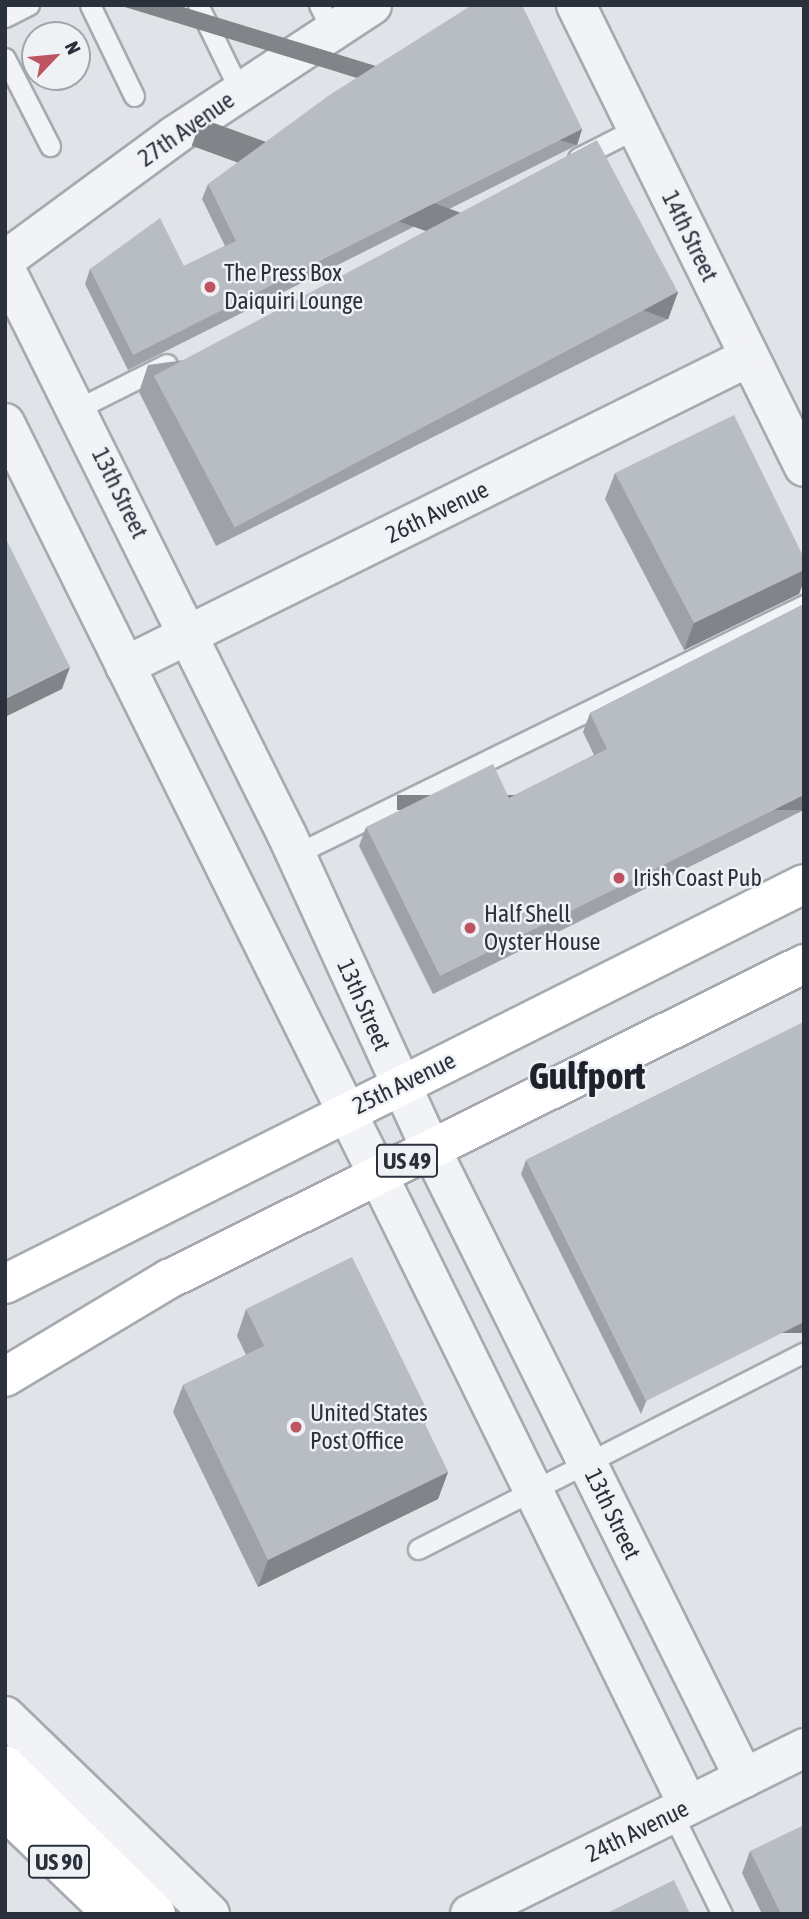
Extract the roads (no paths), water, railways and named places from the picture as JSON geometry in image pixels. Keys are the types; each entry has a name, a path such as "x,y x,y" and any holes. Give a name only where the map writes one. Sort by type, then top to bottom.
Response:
{"main road":[{"name":"25th Avenue","path":"5,1284 804,884"},
{"name":"US 49","path":"9,1376 169,1279 804,964"},
{"path":"5,1765 156,1914"},
{"name":"US 90","path":"5,1810 113,1914"}],"street":[{"name":"27th Avenue","path":"5,260 240,91 326,18 372,5"},
{"name":"14th Street","path":"576,5 804,467"},
{"name":"13th Street","path":"5,268 79,408 296,854 431,1149 744,1778"},
{"name":"26th Avenue","path":"125,666 749,357"},
{"path":"5,423 348,1110 533,1490 680,1809"},
{"path":"5,1716 210,1914"},
{"name":"24th Avenue","path":"470,1914 804,1748"}],"lane":[{"path":"5,17 29,5"},
{"path":"90,5 134,96"},
{"path":"198,5 240,91"},
{"path":"5,58 50,146"},
{"path":"564,165 637,128"},
{"path":"79,408 191,352"},
{"path":"296,854 804,605"},
{"path":"418,1549 804,1352"},
{"path":"680,1809 722,1914"}],"place":[{"name":"The Press Box Daiquiri Lounge","path":"210,287"},
{"name":"Irish Coast Pub","path":"619,878"},
{"name":"Half Shell Oyster House","path":"470,928"},
{"name":"United States Post Office","path":"296,1427"}],"district":[{"name":"Gulfport","path":"587,1076"}]}
